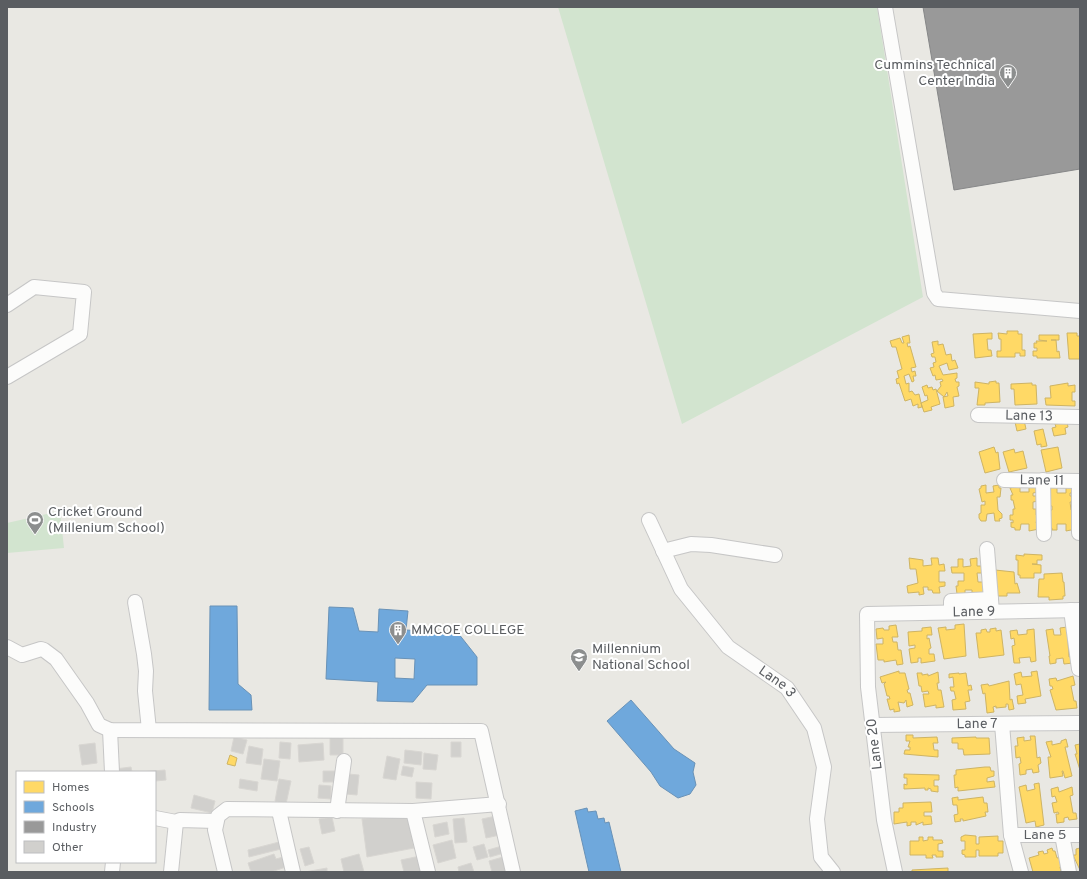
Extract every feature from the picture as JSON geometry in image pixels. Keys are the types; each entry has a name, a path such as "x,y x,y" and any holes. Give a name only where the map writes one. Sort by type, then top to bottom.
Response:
{"street":[{"path":"885,7 934,292 938,299 1080,311"},
{"path":"7,305 34,286 84,292 80,334 7,377"},
{"name":"Lane 13","path":"978,415 1080,417"},
{"name":"Lane 11","path":"1004,480 1080,481"},
{"path":"1043,480 1044,534"},
{"path":"1079,533 1080,481"},
{"name":"Lane 3","path":"649,520 681,589 728,647 787,688 814,728 824,767 817,819 821,857 833,872"},
{"path":"663,551 691,544 711,545 775,555"},
{"path":"987,549 991,605"},
{"path":"135,602 146,671 144,691 149,730"},
{"name":"Lane 9","path":"867,614 951,612 991,605 1076,610"},
{"path":"1076,610 1079,670"},
{"name":"Lane 20","path":"867,614 868,687 884,820 895,872"},
{"path":"7,647 22,655 41,649 52,655 88,703 96,721 104,728 110,730 481,731 499,804 513,872"},
{"name":"Lane 7","path":"873,725 1080,723"},
{"path":"1002,724 1011,835 1021,872"},
{"path":"110,730 112,771"},
{"path":"337,811 344,761"},
{"path":"225,872 215,830 218,816 227,809 413,812 499,804"},
{"path":"279,811 293,872"},
{"path":"413,812 428,872"},
{"path":"156,818 176,822 180,820 216,821"},
{"path":"171,872 176,822"},
{"name":"Lane 5","path":"1011,835 1080,835"},
{"path":"1062,835 1069,872"}],"green space":[{"path":"558,7 877,7 923,297 682,424"},
{"name":"Cricket Ground (Millenium School)","path":"60,511 64,548 7,553 7,523"}],"building: Homes":[{"path":"1007,331 1018,331 1018,334 1022,334 1022,350 1025,350 1025,356 1020,356 1020,353 1015,353 1015,357 997,357 997,351 1001,351 1001,339 999,339 998,333 1007,334"},
{"path":"992,333 992,339 987,339 988,350 991,350 992,356 975,358 973,334"},
{"path":"1067,333 1077,333 1077,336 1080,336 1080,359 1069,359"},
{"path":"909,335 910,343 907,343 908,347 910,346 916,367 911,368 912,372 915,371 916,376 913,376 914,381 912,382 909,374 904,376 906,384 909,383 909,392 912,391 915,395 919,394 922,407 918,408 918,404 913,406 911,399 905,401 899,383 897,384 896,379 899,378 897,371 902,369 896,347 892,347 890,341 900,338 902,343 904,343 902,337"},
{"path":"1039,335 1059,335 1059,340 1056,340 1057,352 1059,351 1060,358 1037,358 1037,356 1033,356 1033,351 1037,351 1037,348 1034,348 1034,343 1037,343 1036,341 1047,341 1039,340"},
{"path":"938,341 938,345 943,344 946,355 951,354 952,361 955,360 958,368 949,370 947,363 939,366 943,375 957,373 957,378 955,379 956,382 959,382 959,386 957,387 959,396 953,397 954,406 945,408 944,397 937,391 941,386 940,382 943,381 942,379 936,380 935,375 933,376 930,368 934,367 933,363 936,362 935,357 932,357 931,354 934,353 932,342"},
{"path":"996,381 996,383 999,383 1000,402 977,405 979,388 975,388 975,382 989,384 989,382"},
{"path":"1032,383 1032,385 1036,385 1037,404 1015,405 1014,389 1011,389 1011,384"},
{"path":"1068,383 1068,386 1075,385 1075,392 1072,392 1072,401 1075,401 1075,406 1046,405 1045,398 1051,398 1050,386"},
{"path":"927,385 928,388 932,387 933,390 936,389 940,404 931,407 932,410 924,412 921,403 928,400 922,387"},
{"path":"1024,420 1026,429 1017,431 1015,422"},
{"path":"1067,422 1068,427 1065,428 1066,434 1054,436 1052,428 1056,427 1055,424"},
{"path":"1043,429 1047,446 1041,447 1041,444 1037,445 1034,431"},
{"path":"994,447 996,453 998,452 1000,469 985,473 979,452"},
{"path":"1058,447 1062,468 1046,472 1041,450"},
{"path":"1014,449 1015,453 1023,451 1027,468 1009,472 1003,452"},
{"path":"986,485 986,493 994,492 993,486 999,485 999,488 1001,488 1000,497 997,497 998,510 1002,514 1002,518 999,519 1000,521 995,521 994,513 987,514 986,521 981,521 979,518 979,514 981,513 981,505 985,505 985,501 982,502 979,489 981,486"},
{"path":"1029,485 1038,488 1038,492 1033,493 1033,496 1038,496 1038,501 1033,502 1033,509 1036,509 1036,515 1038,515 1036,523 1039,523 1039,529 1029,531 1029,524 1021,524 1020,530 1015,530 1015,528 1011,527 1011,522 1013,523 1013,520 1010,520 1010,515 1013,515 1013,509 1015,509 1013,500 1011,500 1011,495 1013,495 1010,488 1020,486 1020,492 1029,492"},
{"path":"1066,485 1075,488 1075,493 1070,493 1070,496 1075,496 1075,502 1070,502 1076,529 1066,531 1066,524 1057,524 1057,530 1052,530 1052,528 1050,528 1050,510 1052,510 1052,506 1050,506 1047,488 1057,486 1057,493 1066,493"},
{"path":"1024,554 1042,555 1042,560 1037,560 1037,564 1032,564 1041,565 1041,573 1034,573 1034,578 1020,578 1020,575 1018,575 1018,560 1016,560 1016,555 1024,556"},
{"path":"909,558 923,560 923,566 932,565 931,558 938,558 939,565 944,564 945,571 939,571 939,582 945,582 945,586 939,587 940,593 933,593 932,590 928,590 928,587 923,587 924,594 919,595 919,592 908,593 907,586 918,583 916,569 910,569"},
{"path":"977,558 977,566 984,566 984,573 977,573 978,582 984,582 984,594 972,595 972,590 965,590 965,594 957,594 956,586 958,586 958,581 964,581 964,573 952,573 951,567 958,567 958,559 963,559 963,567 971,566 970,559"},
{"path":"995,570 1014,572 1015,584 1017,583 1020,593 1007,593 1007,596 995,596"},
{"path":"1062,573 1065,596 1063,596 1063,599 1049,600 1049,597 1038,597 1039,579 1044,579 1044,574"},
{"path":"964,624 966,656 944,659 938,628 946,627 946,630 955,629 955,625"},
{"path":"896,625 898,637 892,637 893,642 897,642 898,650 901,650 903,664 897,665 896,660 884,662 884,660 878,660 876,644 883,644 883,638 877,639 876,629 883,628 884,630 889,630 889,626"},
{"path":"931,627 932,635 927,635 927,639 929,638 931,648 929,649 929,654 934,654 935,661 921,663 921,658 918,658 918,662 911,663 909,649 915,648 915,645 909,646 908,632 922,631 922,628"},
{"path":"1067,627 1069,657 1072,656 1073,663 1064,664 1063,658 1056,659 1056,663 1050,664 1046,630 1053,629 1054,635 1061,635 1060,628"},
{"path":"996,628 996,631 1001,630 1004,655 979,658 976,633 981,633 981,630 986,629 987,632 990,632 990,629"},
{"path":"1034,629 1036,661 1031,662 1030,657 1019,658 1020,663 1014,663 1012,646 1015,645 1014,638 1011,639 1010,631 1017,630 1018,635 1027,634 1027,630"},
{"path":"899,671 899,673 905,673 909,689 907,690 908,693 910,693 913,705 907,707 906,700 904,703 898,702 900,711 894,712 894,709 890,710 887,699 890,699 889,696 887,696 884,684 886,682 882,683 880,677"},
{"path":"1037,671 1041,696 1025,699 1026,703 1018,704 1017,696 1023,695 1021,684 1016,685 1014,674 1021,672 1022,677 1032,676 1031,672"},
{"path":"938,672 938,690 941,690 944,707 936,708 936,705 925,707 923,694 929,694 928,691 922,692 921,686 919,686 917,673 922,673 922,675 928,674 928,676"},
{"path":"966,673 968,686 971,685 972,690 968,690 970,701 965,702 966,709 953,710 952,700 956,699 954,691 951,691 950,687 954,687 953,677 949,678 949,674"},
{"path":"1073,676 1075,685 1071,686 1077,708 1056,710 1050,690 1053,689 1052,686 1050,686 1049,679 1056,678 1057,681"},
{"path":"1009,681 1010,700 1012,699 1014,709 1009,710 1008,704 1006,704 1006,707 993,707 994,712 987,713 985,693 983,694 981,685 988,684 989,686"},
{"path":"906,735 913,735 913,738 937,737 938,743 933,743 934,750 938,750 938,757 904,754 905,750 910,750 910,747 908,747 910,741 906,741"},
{"path":"1030,736 1035,736 1037,758 1040,757 1041,763 1038,765 1039,772 1033,773 1032,769 1026,770 1026,774 1020,775 1020,757 1016,758 1015,746 1018,746 1017,738 1024,737 1024,741 1031,740"},
{"path":"952,738 989,738 990,754 964,755 963,749 958,749 958,743 952,743"},
{"path":"1066,739 1068,747 1065,747 1072,776 1065,778 1062,771 1063,776 1050,778 1048,757 1051,757 1046,742 1052,741 1052,745 1061,743 1061,741"},
{"path":"1080,744 1080,770 1075,754 1077,754 1075,745"},
{"path":"230,755 237,758 235,766 227,764"},
{"path":"990,767 991,771 994,771 994,776 987,778 987,782 994,781 995,787 958,791 958,787 955,788 954,775 956,775 956,770"},
{"path":"904,774 939,775 939,780 934,780 934,786 938,786 938,792 931,791 931,789 928,788 928,790 925,790 925,788 904,789 904,784 907,785 907,778 904,778"},
{"path":"1039,783 1044,825 1036,827 1035,821 1026,823 1019,787 1026,785 1027,791 1035,789 1034,784"},
{"path":"1058,787 1059,792 1072,787 1073,795 1070,796 1073,813 1076,813 1077,819 1069,820 1068,817 1064,818 1064,822 1057,823 1056,814 1059,814 1058,812 1054,813 1052,803 1057,802 1055,796 1052,797 1051,789"},
{"path":"958,797 958,800 983,797 984,803 987,803 988,812 985,812 986,816 963,821 963,819 960,819 961,821 955,822 954,815 958,814 957,805 953,805 952,798"},
{"path":"931,802 932,812 924,812 924,816 931,816 932,824 923,825 923,822 916,825 916,822 911,822 911,825 907,826 907,822 894,824 894,812 899,812 899,808 903,808 903,803"},
{"path":"965,835 976,836 976,844 979,844 979,837 998,836 998,841 1003,841 1003,853 998,853 998,856 979,856 979,850 976,850 976,857 965,857 965,855 962,854 962,850 965,850 965,841 961,841 961,837"},
{"path":"919,837 923,837 923,841 928,840 928,837 933,837 933,840 942,840 943,843 938,844 938,851 943,851 943,857 936,857 936,855 932,855 933,858 926,858 926,855 910,855 910,841 919,841"},
{"path":"1052,848 1053,851 1055,851 1057,858 1063,857 1065,866 1060,867 1061,872 1033,872 1029,858 1039,855 1038,852 1043,851 1044,854 1048,853 1047,850"},
{"path":"1080,848 1080,870 1073,855 1076,855 1076,849"},
{"path":"948,868 948,872 912,872 912,870"}],"building: Schools":[{"path":"210,606 237,606 238,684 251,695 252,710 209,710"},
{"name":"MMCOE COLLEGE","path":"329,607 353,608 359,631 378,632 379,609 408,611 406,630 458,633 477,657 477,685 427,685 413,702 377,701 378,682 326,679","holes":["395,658 415,659 414,679 395,678"]},
{"path":"631,700 674,749 695,763 693,772 696,785 690,794 678,798 660,786 651,772 607,721"},
{"path":"587,808 588,812 596,811 598,819 604,818 605,823 609,822 621,872 589,872 575,811"}],"building: Industry":[{"name":"Cummins Technical Center India","path":"923,7 1080,7 1080,169 954,190"}],"building: Other":[{"path":"330,736 343,736 343,755 330,755"},
{"path":"234,737 247,740 243,754 231,751"},
{"path":"280,742 291,743 290,759 279,758"},
{"path":"451,742 461,742 461,757 451,757"},
{"path":"95,743 97,763 82,765 79,745"},
{"path":"323,743 324,760 299,762 298,745"},
{"path":"249,746 263,749 261,765 246,763"},
{"path":"405,750 422,752 421,765 404,763"},
{"path":"424,753 438,755 436,770 423,769"},
{"path":"387,756 400,759 396,780 383,778"},
{"path":"264,759 280,761 277,781 261,779"},
{"path":"403,766 414,768 412,777 401,775"},
{"path":"131,767 132,771 116,771 115,769"},
{"path":"165,770 166,780 156,781 156,771 152,771"},
{"path":"323,771 337,771 337,782 323,782"},
{"path":"348,774 359,775 357,795 346,794"},
{"path":"240,779 258,782 257,791 239,788"},
{"path":"279,779 291,781 286,804 275,801"},
{"path":"416,782 432,783 431,799 416,798"},
{"path":"319,785 331,786 331,799 318,798"},
{"path":"194,795 215,801 212,813 191,808"},
{"path":"496,816 500,835 486,838 482,819"},
{"path":"332,817 335,831 322,834 319,819"},
{"path":"408,817 414,848 367,857 362,819"},
{"path":"464,818 467,842 455,843 453,819"},
{"path":"447,822 449,834 435,837 433,825"},
{"path":"452,840 456,858 438,863 433,845"},
{"path":"279,842 281,849 249,857 248,850"},
{"path":"484,844 488,857 477,860 473,847"},
{"path":"502,846 504,853 490,857 488,850"},
{"path":"309,847 314,863 305,866 300,849"},
{"path":"274,854 276,859 283,857 286,867 271,872 251,872 248,863"},
{"path":"359,854 364,872 344,872 341,859"},
{"path":"420,856 423,872 404,872 401,860"},
{"path":"503,857 506,872 492,872 489,861"},
{"path":"471,863 474,872 459,872 458,867"},
{"path":"327,868 327,872 305,872"}],"place":[{"name":"Cummins Technical Center India","path":"1008,88"},
{"name":"Cricket Ground (Millenium School)","path":"35,535"},
{"name":"MMCOE COLLEGE","path":"398,645"},
{"name":"Millennium National School","path":"579,672"}]}
